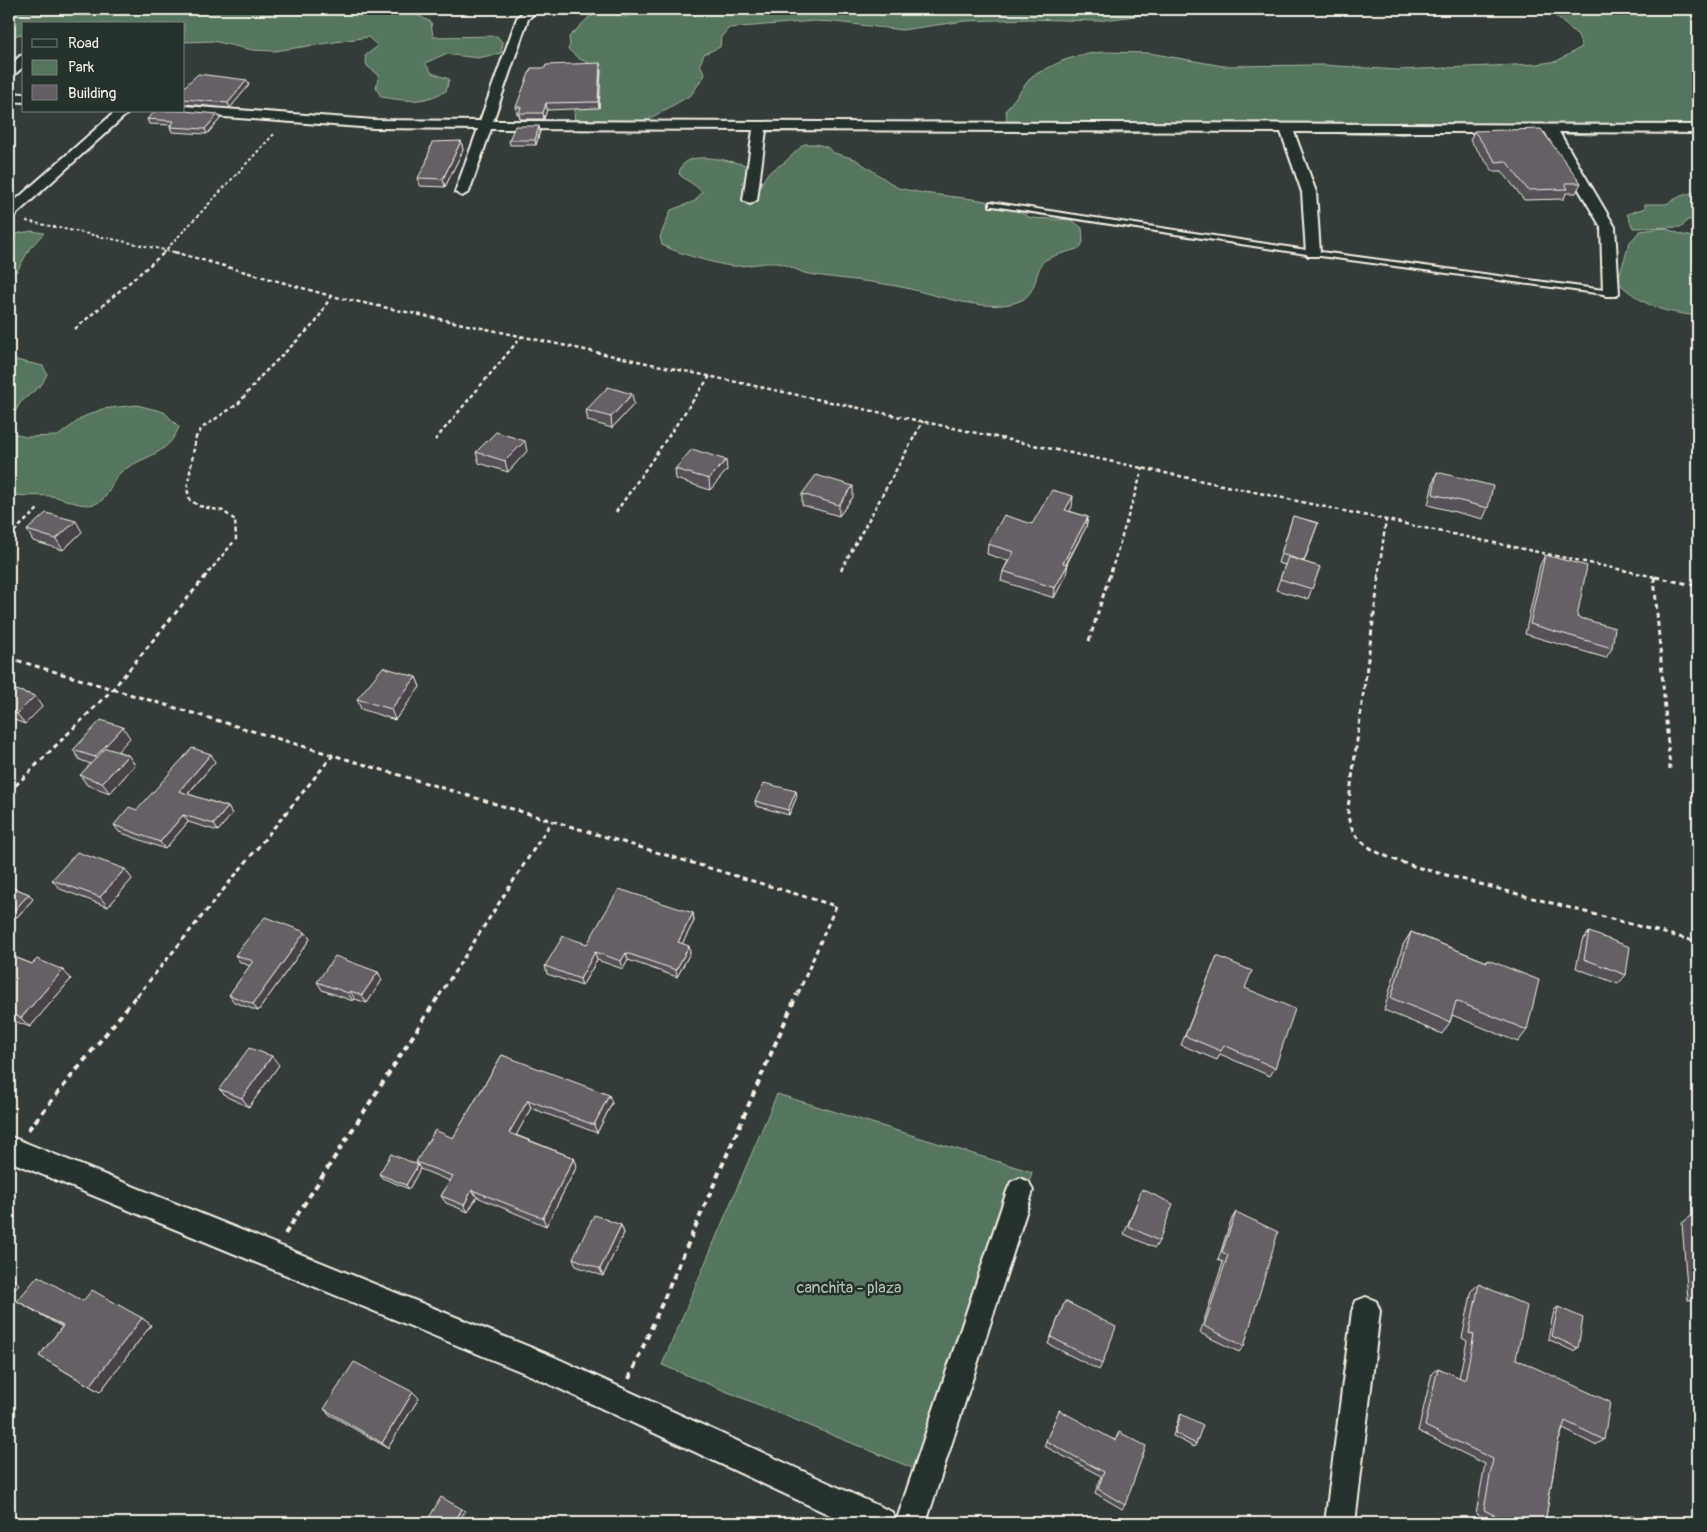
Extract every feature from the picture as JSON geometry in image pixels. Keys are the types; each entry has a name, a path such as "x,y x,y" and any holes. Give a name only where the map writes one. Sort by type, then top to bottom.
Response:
{"street":[{"path":"462,192 523,18 532,9"},
{"path":"9,73 22,61"},
{"path":"9,97 22,98"},
{"path":"185,110 374,124 485,126 1698,129"},
{"path":"13,216 123,112"},
{"path":"750,200 760,126"},
{"path":"1286,128 1309,192 1313,252"},
{"path":"1550,129 1608,227 1611,293"},
{"path":"10,1149 542,1366 880,1523"},
{"path":"911,1523 1020,1191"},
{"path":"1340,1523 1366,1311"}],"lane":[{"path":"993,204 1313,252 1611,293"}],"path":[{"path":"75,330 167,250 289,118"},
{"path":"13,216 167,250 331,296 1698,586"},
{"path":"9,792 113,689 236,539 235,520 223,510 199,506 190,500 186,489 191,473 196,437 202,428 239,404 260,376 316,322 331,296"},
{"path":"435,440 522,336"},
{"path":"616,512 710,376"},
{"path":"841,570 923,422"},
{"path":"1089,641 1143,468"},
{"path":"9,536 38,509"},
{"path":"1386,520 1350,795 1348,816 1355,833 1367,846 1390,858 1432,872 1698,942"},
{"path":"1654,577 1670,769"},
{"path":"9,658 836,906 618,1402"},
{"path":"10,1149 333,755"},
{"path":"271,1255 552,821"}],"green space":[{"path":"137,9 405,9 431,22 433,37 497,36 503,43 501,53 478,58 445,54 425,63 432,73 449,79 446,91 421,100 407,100 381,97 376,87 379,75 367,66 365,56 378,46 368,37 275,51 252,50 213,41 185,42 185,22 22,22 22,35 9,35 9,21 17,13 51,11 89,15 115,15"},
{"path":"663,9 1188,9 1097,21 1029,19 965,21 902,30 814,21 729,28 721,37 720,47 704,54 700,64 705,75 691,95 642,123 617,129 593,130 575,123 574,111 588,101 601,69 578,58 568,49 570,45 569,37 589,17 609,11 624,17 643,11"},
{"path":"1547,9 1698,9 1698,131 1651,125 1591,135 1566,134 1512,127 1395,135 1267,129 1118,134 1062,130 1007,122 1006,110 1032,76 1062,61 1080,55 1103,52 1149,53 1223,66 1322,65 1398,70 1538,64 1557,61 1582,47 1578,35"},
{"path":"804,144 816,144 827,147 834,153 855,159 898,188 1008,206 1031,218 1072,220 1082,228 1083,242 1080,248 1056,255 1044,261 1039,269 1034,286 1022,300 1009,304 995,305 980,305 906,288 808,274 779,263 725,265 686,255 662,245 660,237 671,210 695,201 702,192 679,174 682,166 688,161 697,158 707,158 746,165 750,171 748,178 741,183 760,186 768,173 785,162"},
{"path":"1698,191 1698,220 1687,220 1682,227 1633,228 1627,214 1645,208 1645,204 1666,204 1681,196"},
{"path":"1664,228 1698,238 1698,316 1655,307 1637,298 1617,282 1630,242 1640,231"},
{"path":"32,231 44,233 30,248 17,271 9,277 9,238 15,234"},
{"path":"9,354 16,360 43,366 47,374 42,384 20,403 9,423"},
{"path":"137,405 164,412 179,427 174,437 161,450 129,466 117,475 107,494 100,502 84,505 51,496 9,494 9,425 12,432 25,437 58,436 83,417 102,409"},
{"name":"canchita - plaza","path":"777,1094 1032,1172 939,1479 662,1365"}],"building":[{"path":"600,63 598,102 546,103 543,113 519,113 521,107 516,107 531,68 545,68 546,65"},
{"path":"198,74 247,80 228,103 185,99 185,86"},
{"path":"185,111 218,114 205,129 170,127 174,121 147,119 155,112"},
{"path":"515,126 539,126 535,140 509,140"},
{"path":"1541,129 1581,183 1565,183 1568,189 1528,190 1506,161 1496,162 1474,131"},
{"path":"461,141 443,179 418,178 426,163 432,142"},
{"path":"608,387 632,394 611,417 586,410"},
{"path":"496,432 525,441 505,461 476,452"},
{"path":"692,449 726,460 709,479 675,469"},
{"path":"1437,472 1493,486 1488,508 1433,494"},
{"path":"816,475 853,486 839,505 802,494"},
{"path":"1052,490 1073,496 1065,510 1088,517 1063,563 1068,564 1055,588 1003,571 1014,552 988,544 1004,515 1032,524"},
{"path":"46,513 76,521 56,539 27,530"},
{"path":"1293,516 1318,523 1304,561 1281,554"},
{"path":"1545,555 1587,566 1577,617 1615,628 1612,648 1530,624"},
{"path":"1288,557 1320,567 1312,589 1280,579"},
{"path":"383,667 416,677 391,709 357,699"},
{"path":"9,688 35,696 17,714 9,711"},
{"path":"101,720 123,727 95,757 73,750"},
{"path":"106,748 128,755 102,783 80,775"},
{"path":"192,748 211,754 179,791 228,807 214,824 183,815 160,842 114,825 129,807 137,810"},
{"path":"764,783 796,791 788,810 755,801"},
{"path":"77,852 125,869 100,897 52,880"},
{"path":"9,886 29,894 12,913 9,911"},
{"path":"619,889 693,913 678,942 689,946 676,970 626,953 621,961 595,952 580,979 545,966 563,936 587,944"},
{"path":"265,917 305,932 253,1004 229,995 253,961 235,955"},
{"path":"1411,932 1539,980 1527,1030 1456,1001 1450,1022 1391,998"},
{"path":"1589,932 1630,947 1626,975 1584,959"},
{"path":"9,955 32,964 37,959 63,970 21,1018 9,1013"},
{"path":"335,956 378,972 362,995 350,991 348,993 317,982"},
{"path":"1217,956 1252,971 1245,988 1295,1009 1275,1068 1224,1045 1221,1051 1185,1036"},
{"path":"249,1048 272,1056 242,1098 219,1089"},
{"path":"502,1055 609,1095 594,1125 528,1100 509,1133 574,1158 543,1218 472,1190 464,1205 441,1196 453,1176 416,1162 435,1130 453,1138"},
{"path":"391,1154 418,1165 406,1185 379,1174"},
{"path":"1142,1189 1173,1204 1159,1241 1128,1226"},
{"path":"1236,1212 1278,1232 1244,1346 1204,1326 1228,1255 1222,1252"},
{"path":"594,1215 621,1225 600,1269 573,1258"},
{"path":"38,1276 83,1301 92,1290 142,1318 90,1386 39,1356 63,1326 17,1301"},
{"path":"9,1277 14,1280 9,1286"},
{"path":"1479,1284 1527,1306 1516,1359 1610,1402 1604,1440 1565,1421 1558,1443 1545,1523 1510,1523 1484,1510 1493,1459 1425,1426 1438,1368 1465,1380 1474,1335 1469,1333"},
{"path":"1065,1301 1116,1327 1102,1364 1051,1337"},
{"path":"1558,1307 1583,1318 1578,1348 1552,1336"},
{"path":"354,1362 413,1392 382,1443 324,1409"},
{"path":"1059,1410 1116,1441 1119,1432 1146,1446 1125,1505 1098,1489 1104,1472 1046,1441"},
{"path":"1181,1414 1203,1425 1196,1444 1175,1433"},
{"path":"441,1497 462,1509 454,1523 426,1523"},
{"path":"1631,1515 1647,1523 1630,1523"},
{"path":"683,1516 695,1523 680,1523"}]}
